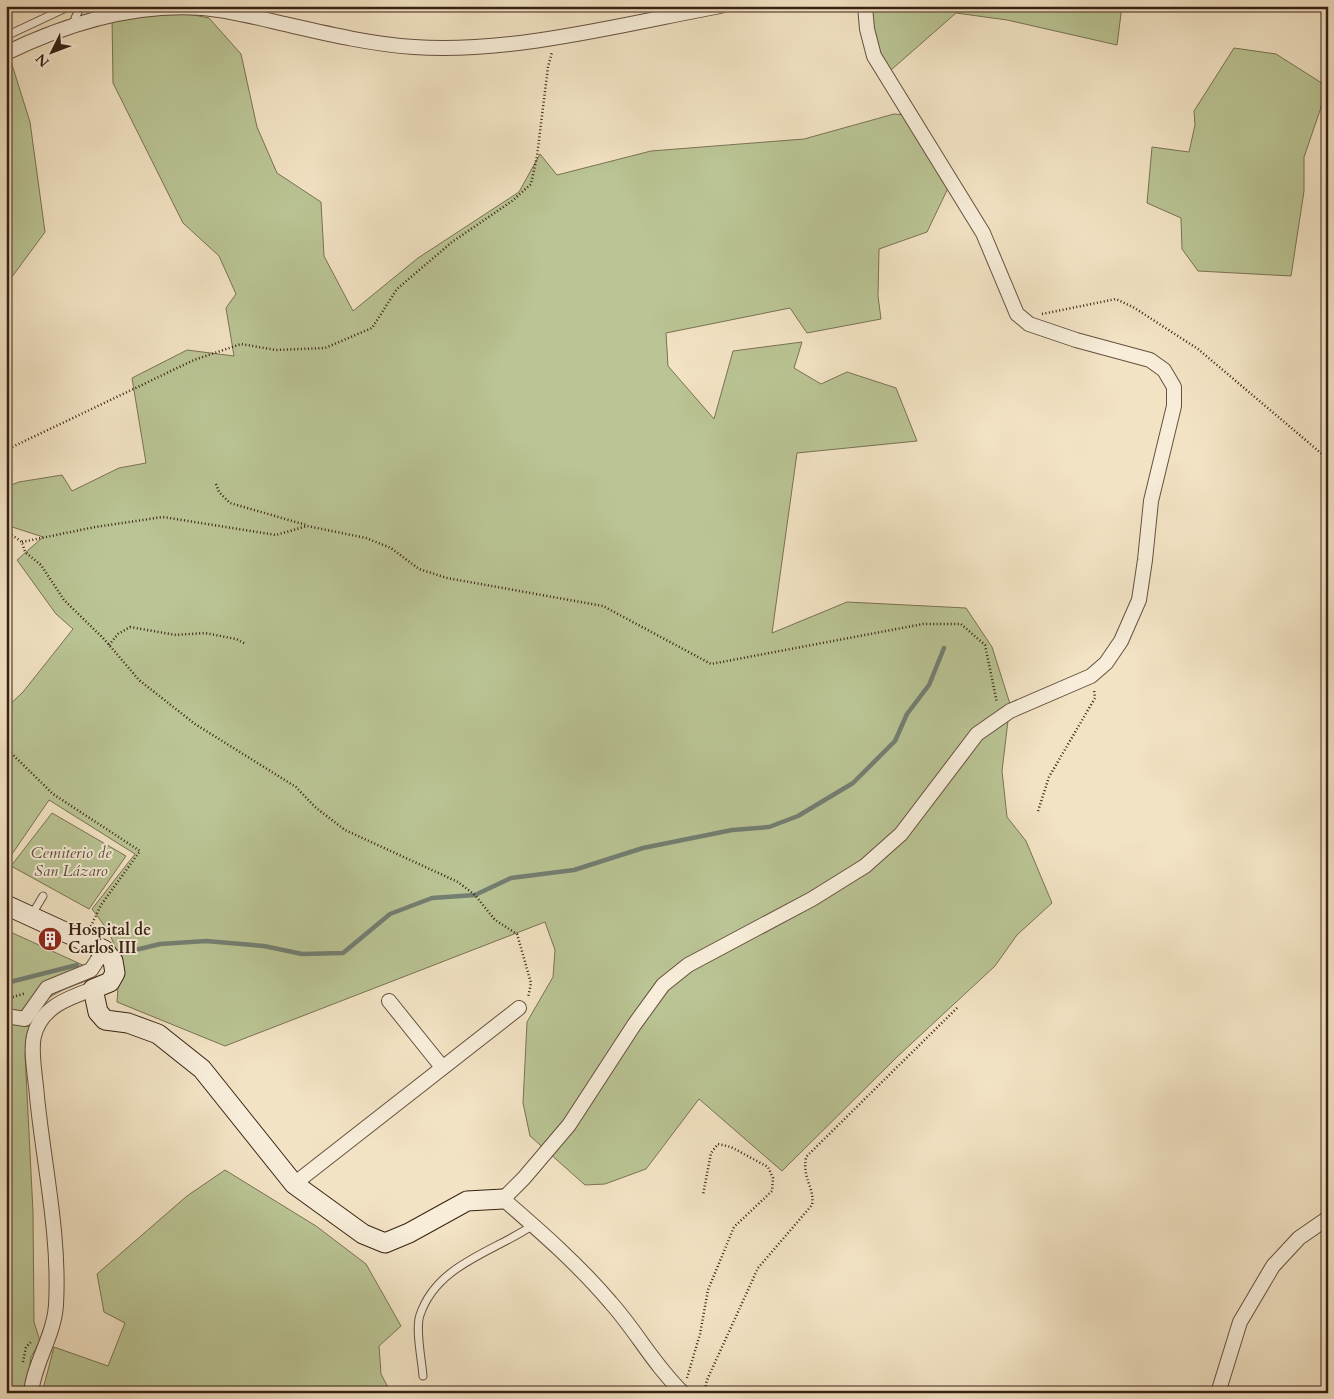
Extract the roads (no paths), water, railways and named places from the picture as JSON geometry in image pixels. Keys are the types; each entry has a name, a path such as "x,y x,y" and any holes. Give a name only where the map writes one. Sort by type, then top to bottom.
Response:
{"street":[{"path":"6,52 76,23 155,8 204,8 255,17 334,36 414,47 490,46 720,6"},
{"path":"93,989 98,1012 105,1020 128,1024 158,1034 202,1069 294,1184 363,1234 385,1243 409,1234 466,1201 503,1199 524,1178 569,1125 634,1024 663,985 688,965 812,899 866,866 901,834 977,734 1010,711 1091,676 1106,663 1121,641 1139,600 1146,560 1151,501 1174,406 1174,387 1164,370 1150,360 1076,340 1030,324 1017,314 983,233 874,56 867,29 865,6"},
{"path":"6,904 104,950 113,961 115,973 110,982 60,1001 39,1023 33,1038 40,1128 53,1223 56,1306 53,1324 32,1381 31,1393"},
{"path":"6,1016 25,1019 48,988 91,970 104,950"},
{"path":"389,1000 442,1067"},
{"path":"294,1184 519,1008"},
{"path":"503,1199 533,1225 612,1303 662,1373 681,1391"},
{"path":"1218,1393 1240,1322 1273,1266 1299,1238 1328,1218"}],"lane":[{"path":"6,36 70,6"},
{"path":"76,23 75,18 81,6"},
{"path":"31,916 43,896"},
{"path":"423,1376 419,1316 437,1286 462,1264 517,1237 533,1225"}],"waterway":[{"path":"123,953 160,944 206,941 264,946 302,954 343,953 390,914 432,898 475,895 511,878 574,870 643,848 732,830 769,827 798,816 853,783 895,741 907,714 929,685 944,648"},
{"path":"6,983 77,965"}],"place":[{"name":"Hospital de Carlos III","path":"50,939"}],"park label":[{"name":"Cemiterio de San Lázaro","path":"71,862"}]}
